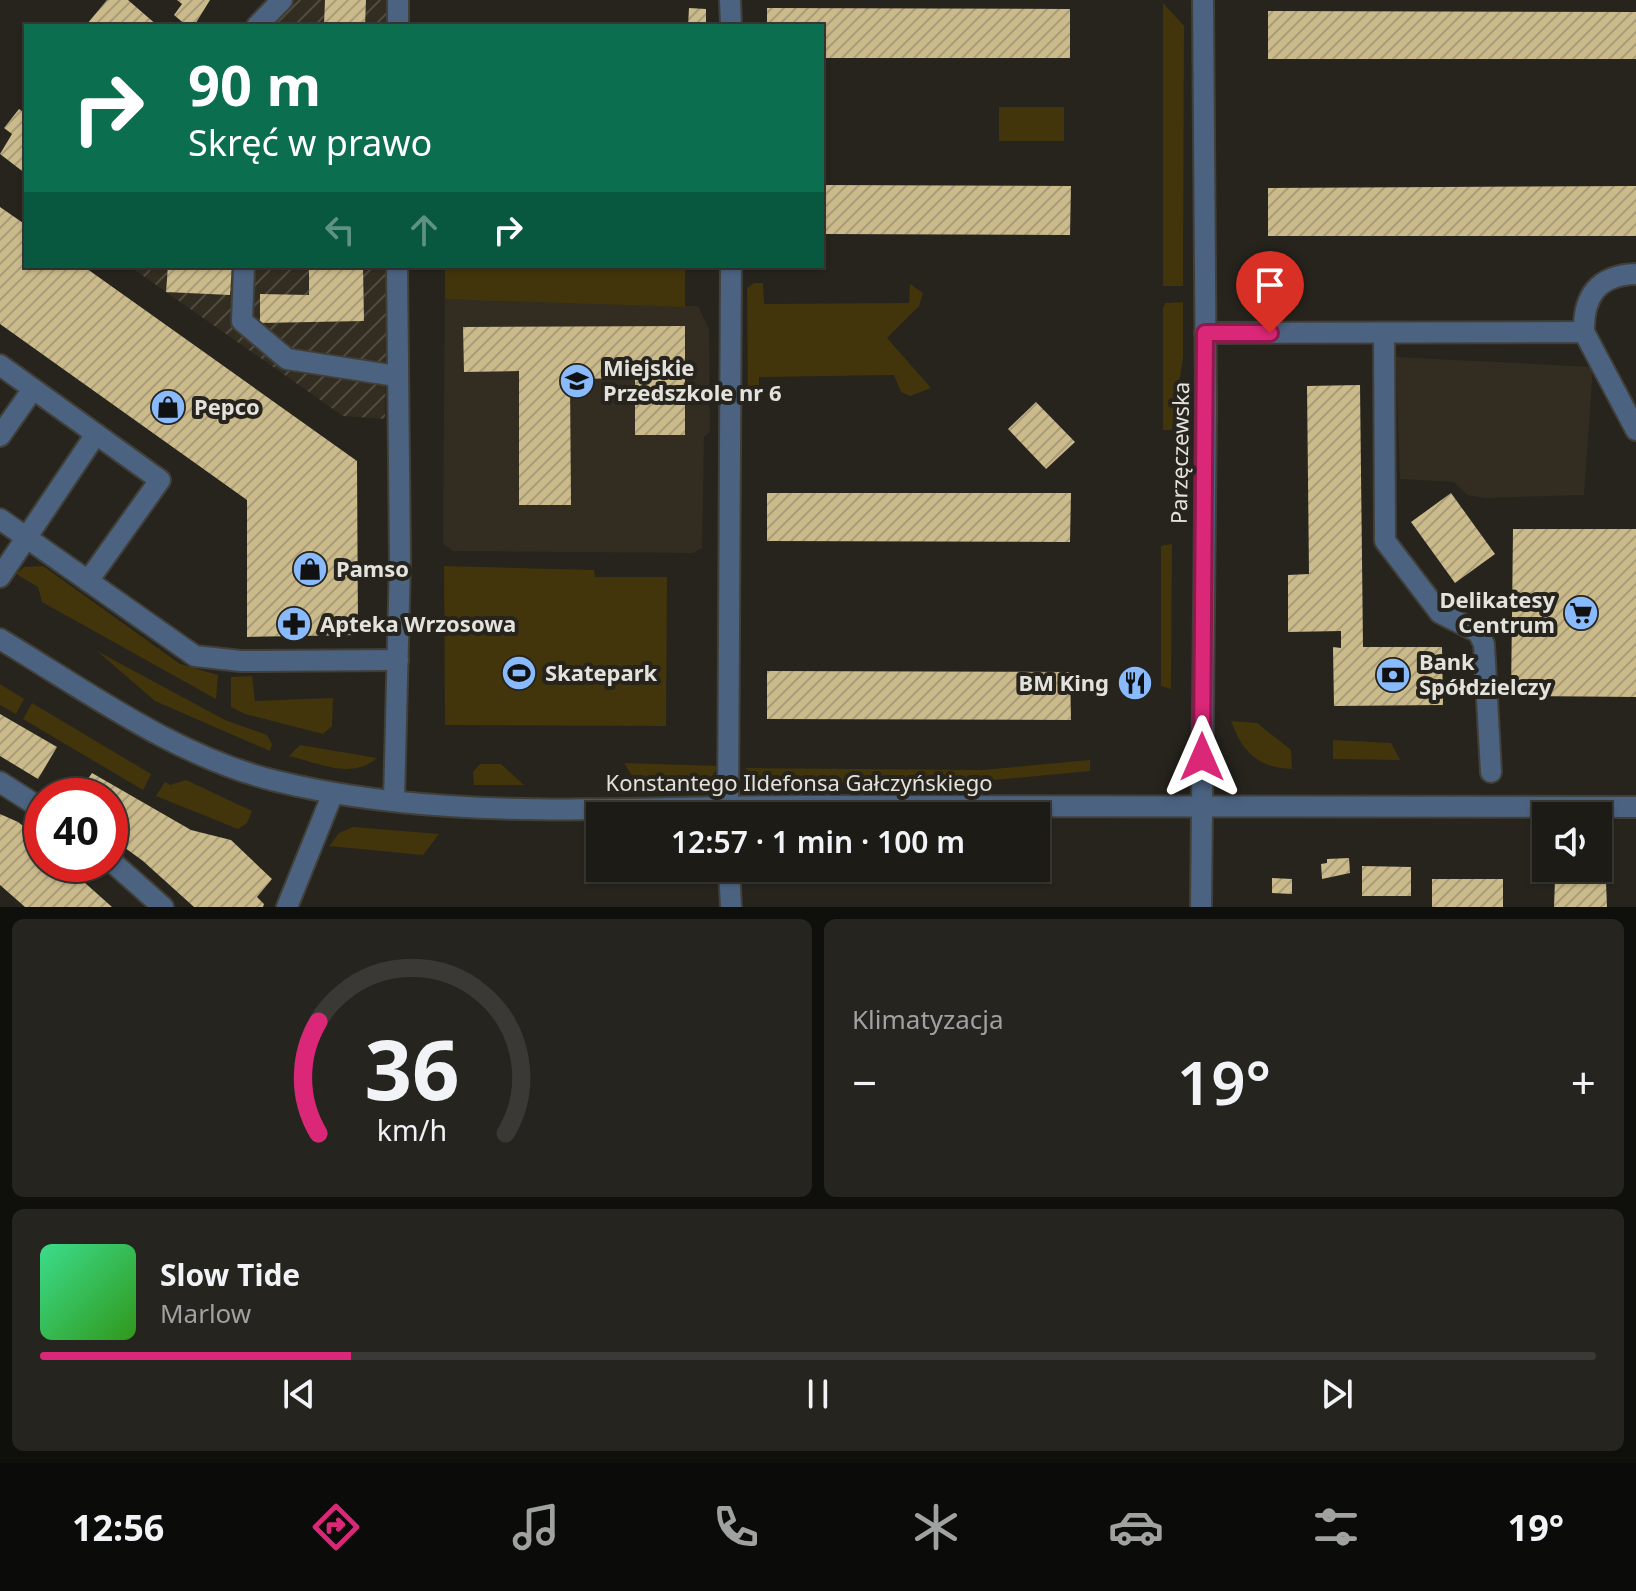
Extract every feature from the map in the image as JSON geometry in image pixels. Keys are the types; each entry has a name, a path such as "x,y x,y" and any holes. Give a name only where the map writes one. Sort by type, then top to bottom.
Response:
{"street":[{"path":"259,24 282,0"},
{"path":"398,0 398,24"},
{"path":"730,0 731,24"},
{"name":"Parzęczewska","path":"1201,907 1205,333 1203,0"},
{"path":"244,268 242,321 287,359 396,376"},
{"path":"394,801 398,660 397,268"},
{"path":"728,802 731,268"},
{"path":"1636,274 1611,278 1594,288 1584,312 1584,332 1636,430"},
{"path":"1205,333 1584,332"},
{"path":"1384,334 1385,541 1440,613 1478,632 1484,644 1491,772"},
{"path":"0,365 160,480 88,581"},
{"path":"0,436 33,389"},
{"path":"0,577 96,434"},
{"path":"0,519 195,656 241,661 398,660"},
{"name":"Konstantego Ildefonsa Gałczyńskiego","path":"0,639 186,747 272,781 394,801 586,809"},
{"path":"0,782 24,797"},
{"path":"287,907 333,793"},
{"name":"Konstantego Ildefonsa Gałczyńskiego","path":"1050,807 1636,807"},
{"path":"128,876 163,907"},
{"path":"730,882 731,907"}],"shaded area":[{"path":"268,0 391,0 391,24 248,24"},
{"path":"1163,3 1184,26 1183,286 1163,286"},
{"path":"999,107 1064,107 1064,141 999,141"},
{"path":"132,268 387,268 385,419 343,416"},
{"name":"Miejskie Przedszkole nr 6","path":"445,268 685,268 685,306 698,306 709,329 710,432 704,437 702,548 693,553 453,551 443,543"},
{"path":"445,268 685,268 685,307 445,299"},
{"path":"754,283 763,283 764,304 909,303 910,284 923,293 919,306 887,338 931,388 910,396 901,392 894,375 759,377 759,399 748,398 747,288"},
{"path":"1183,302 1183,357 1172,430 1163,430 1163,308 1165,303"},
{"path":"1396,357 1593,367 1584,495 1485,498 1467,495 1454,482 1400,479"},
{"path":"1172,544 1171,689 1161,686 1161,546"},
{"path":"43,566 180,664 218,675 216,699 42,602 38,587 16,574 24,567"},
{"name":"Skatepark","path":"444,566 594,570 595,577 667,577 666,726 445,725"},
{"path":"97,651 225,720 267,735 272,744 270,751 155,701"},
{"path":"252,676 255,701 333,698 332,726 323,734 245,714 231,707 231,677"},
{"path":"0,684 24,699 16,714 0,705"},
{"path":"32,703 151,774 143,790 128,781 128,778 123,778 23,719"},
{"path":"1231,721 1257,723 1291,750 1292,769 1261,762 1253,756 1240,741"},
{"path":"1333,740 1391,743 1400,760 1333,759"},
{"path":"300,745 377,758 357,768 334,768 289,756"},
{"path":"1090,760 1090,771 962,783 764,782 745,768 982,770"},
{"path":"624,763 719,766 712,776 694,786 662,788 639,787"},
{"path":"480,764 501,764 524,785 474,785 473,772"},
{"path":"186,780 252,811 247,823 238,829 156,796 165,782 170,785"},
{"path":"353,827 439,834 423,855 329,846 339,833"}],"building":[{"path":"107,0 128,0 156,24 87,24"},
{"path":"177,0 210,0 195,24 185,24 174,15 182,4"},
{"path":"325,0 366,0 365,24 324,24"},
{"path":"689,8 706,9 706,24 688,24"},
{"path":"767,8 1070,9 1070,58 824,58 824,24 767,24"},
{"path":"1268,11 1636,12 1636,59 1268,59"},
{"path":"19,109 24,113 24,172 0,154 12,134 4,128"},
{"path":"824,185 1071,186 1070,235 824,234"},
{"path":"1636,186 1636,236 1268,236 1268,188"},
{"path":"0,207 24,224 24,268 86,268 357,461 358,635 247,637 247,500 0,324"},
{"path":"168,268 232,268 230,295 166,292"},
{"path":"309,268 363,268 364,321 260,323 260,294 309,295"},
{"name":"Miejskie Przedszkole nr 6","path":"685,326 685,435 635,435 635,378 570,379 571,505 519,505 519,371 464,372 463,327"},
{"path":"1360,385 1363,647 1442,647 1443,705 1334,706 1333,647 1341,648 1341,631 1288,632 1288,575 1309,574 1307,386"},
{"path":"1036,402 1075,442 1046,469 1008,429"},
{"path":"767,493 1071,493 1070,542 767,541"},
{"path":"1451,493 1495,554 1455,583 1411,522"},
{"name":"Delikatesy Centrum","path":"1513,529 1636,529 1636,697 1511,696"},
{"path":"767,671 1070,672 1071,720 767,719"},
{"path":"0,714 57,747 39,778 0,756"},
{"path":"128,794 191,830 231,840 272,879 257,897 264,904 263,907 194,907 128,850"},
{"path":"0,814 24,827 24,882 84,882 112,907 25,907 0,885"},
{"path":"1349,858 1350,873 1322,879 1321,864 1327,863 1327,859"},
{"path":"1362,866 1411,867 1411,896 1362,896"},
{"path":"1272,878 1292,879 1292,894 1272,893"},
{"path":"1432,879 1503,879 1503,907 1432,907"},
{"path":"1555,882 1606,882 1607,907 1554,907"}],"place":[{"name":"Miejskie Przedszkole nr 6","path":"577,381"},
{"name":"Pepco","path":"168,407"},
{"name":"Pamso","path":"310,569"},
{"name":"Delikatesy Centrum","path":"1581,613"},
{"name":"Apteka Wrzosowa","path":"294,624"},
{"name":"Skatepark","path":"519,673"},
{"name":"Bank Spółdzielczy","path":"1393,675"},
{"name":"BM King","path":"1135,683"}],"route":[{"path":"1202,757 1205,333 1270,333"}]}
